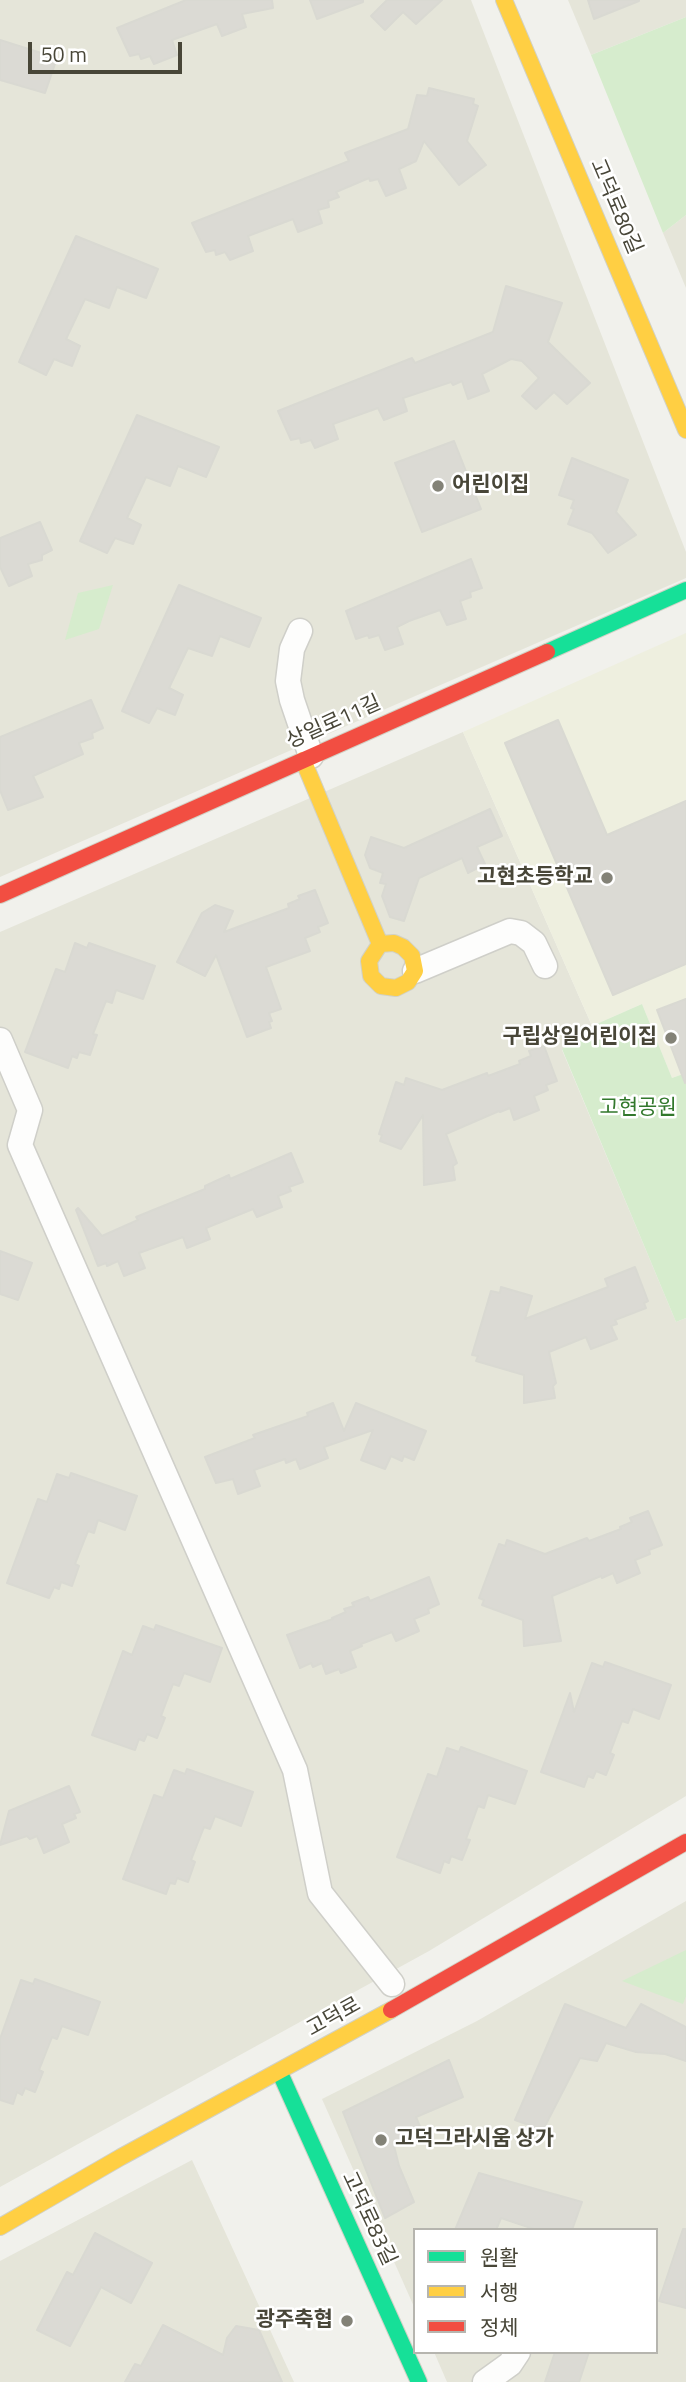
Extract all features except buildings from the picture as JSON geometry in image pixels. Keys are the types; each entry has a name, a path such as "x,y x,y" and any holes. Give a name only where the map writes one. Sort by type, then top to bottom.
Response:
{"street":[{"name":"고덕로80길","path":"504,0 686,430"},
{"name":"상일로11길","path":"0,895 686,590"},
{"path":"300,631 292,649 288,681 292,700 307,758 380,944"},
{"path":"380,944 369,961 371,976 382,986 396,988 408,982 415,971 510,930 521,933 534,943 545,966"},
{"path":"380,944 394,943 403,947 412,956 415,971"},
{"path":"0,1040 30,1110 20,1145 295,1770 320,1893 392,1984"},
{"name":"고덕로","path":"0,2227 121,2157 280,2073 686,1842"},
{"name":"고덕로83길","path":"280,2073 419,2382"},
{"path":"485,2382 510,2364 517,2354"}],"shaded area":[{"path":"0,0 471,0 686,552 686,578 0,877"},
{"path":"568,0 686,0 686,17 591,55"},
{"path":"686,215 686,288 663,233"},
{"name":"고현초등학교","path":"686,633 686,1073 672,1078 642,1004 592,1026 463,732"},
{"path":"463,732 592,1026 562,1050 676,1322 686,1318 686,1796 429,1951 0,2187 0,932"},
{"path":"686,1901 686,2382 447,2382 435,2354 658,2354 658,2228 413,2228 413,2304 322,2099 477,2021"},
{"path":"192,2160 294,2382 0,2382 0,2261"}],"green space":[{"path":"686,17 686,215 663,233 591,55"},
{"path":"113,585 99,629 65,640 78,593"},
{"name":"고현공원","path":"642,1004 672,1078 686,1073 686,1318 676,1322 562,1049 592,1026"},
{"path":"686,1950 686,1996 683,2004 622,1981"}],"traffic: fast":[{"path":"547,652 686,590"},
{"path":"280,2073 419,2382"}],"traffic: slow":[{"path":"504,0 686,430"},
{"path":"303,760 380,944 369,961 371,976 381,986 396,988 408,982 415,971 412,956 394,943 380,944"},
{"path":"0,2227 121,2157 391,2010"}],"traffic: jam":[{"path":"0,895 547,652"},
{"path":"391,2010 686,1842"}],"place":[{"name":"어린이집","path":"438,486"},
{"name":"고현초등학교","path":"607,878"},
{"name":"구립상일어린이집","path":"671,1038"},
{"name":"고덕그라시움 상가","path":"381,2140"},
{"name":"광주축협","path":"347,2321"}]}
